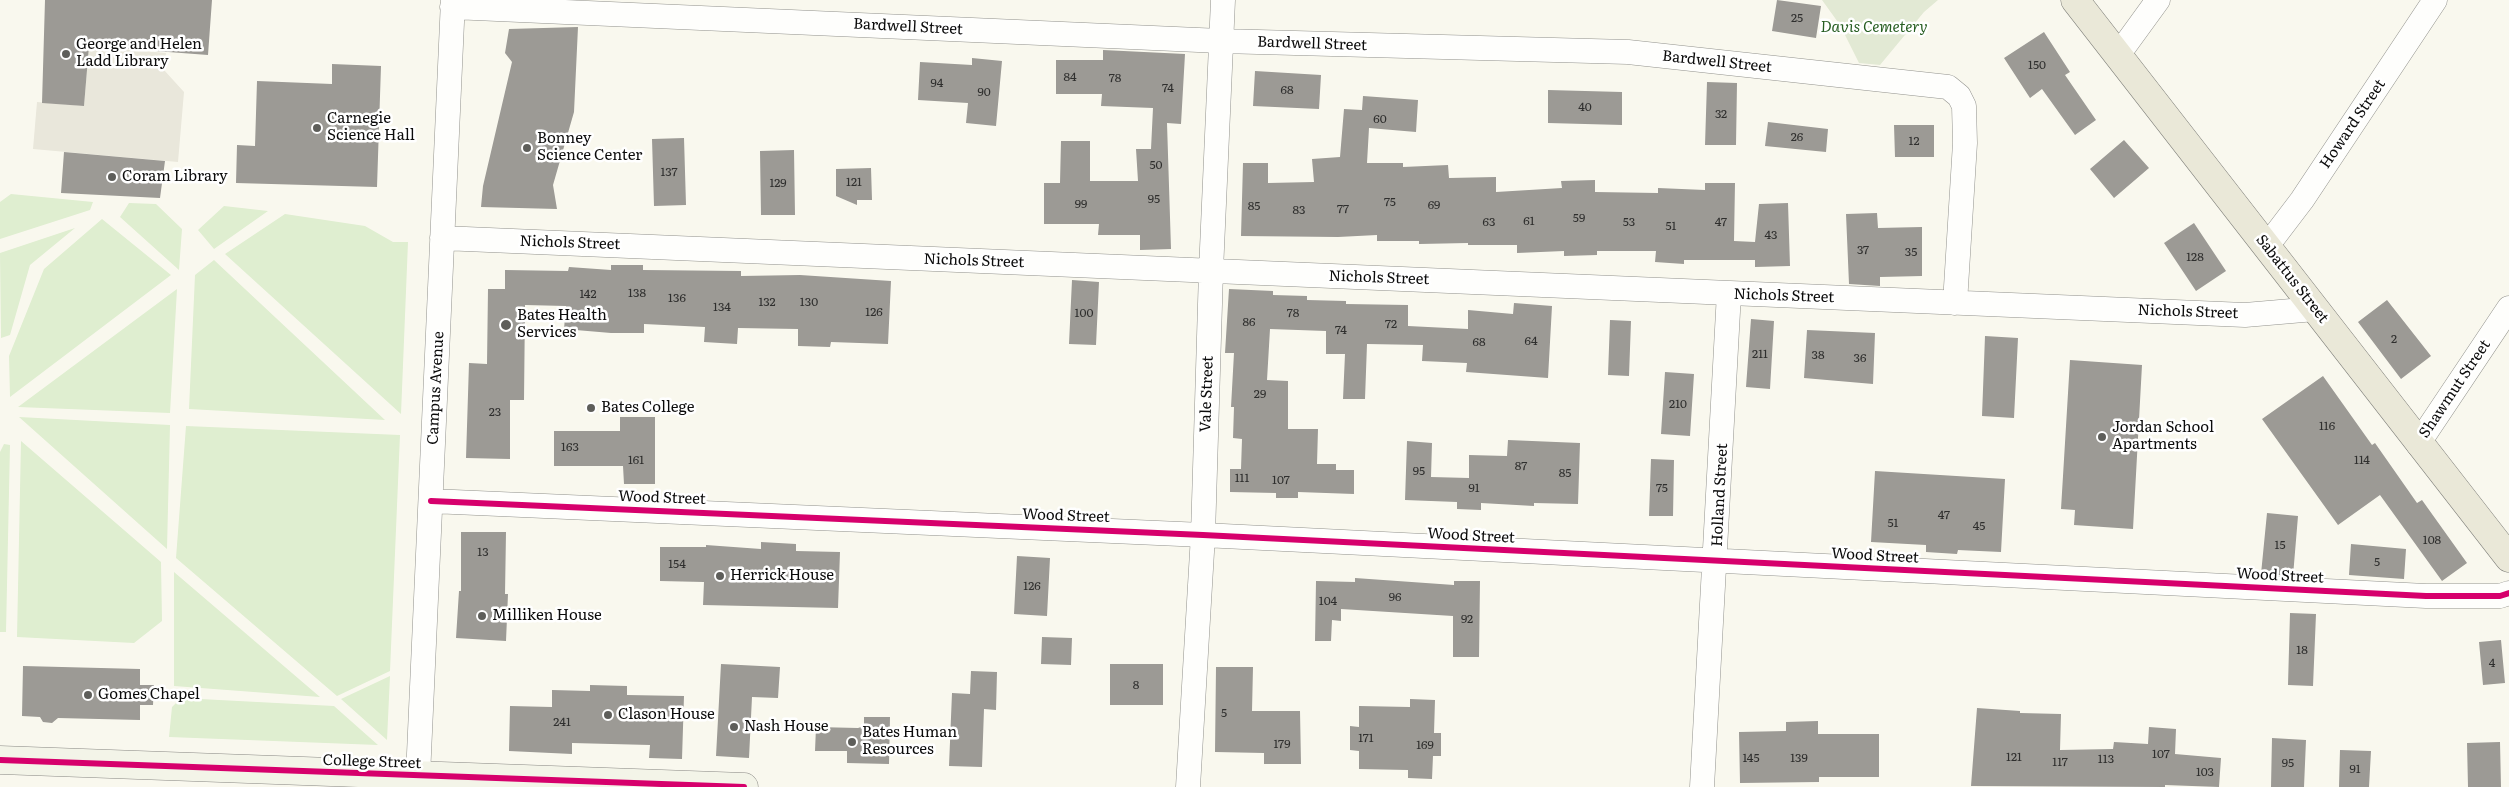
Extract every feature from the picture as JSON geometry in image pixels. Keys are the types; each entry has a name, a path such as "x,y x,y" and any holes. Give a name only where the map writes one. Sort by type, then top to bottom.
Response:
{"main road":[{"name":"Sabattus Street","path":"2075,0 2267,246 2418,444 2509,558"},
{"name":"College Street","path":"0,760 744,787"}],"street":[{"name":"Vale Street","path":"1188,787 1203,534 1211,271 1223,0"},
{"path":"2118,55 2158,0"},
{"name":"Howard Street","path":"2267,246 2302,200 2435,0"},
{"name":"Bardwell Street","path":"452,3 1221,41 1628,52 1948,87 1959,96 1964,106 1965,143 1955,303"},
{"name":"Campus Avenue","path":"418,776 452,3"},
{"name":"Nichols Street","path":"442,238 2245,315 2315,309"},
{"name":"Holland Street","path":"1702,787 1730,293"},
{"name":"Shawmut Street","path":"2418,444 2509,308"},
{"name":"Wood Street","path":"430,501 1203,534 2426,596 2500,596 2509,593"}],"green space":[{"name":"Davis Cemetery","path":"1822,0 1938,0 1924,12 1880,65 1859,63 1840,25"},
{"path":"11,194 93,202 90,210 0,239 0,202"},
{"path":"129,203 156,204 182,229 179,270 120,217"},
{"path":"224,206 268,211 214,249 198,230"},
{"path":"285,214 365,226 393,242 408,242 401,414 225,254"},
{"path":"102,219 171,275 10,397 9,356 44,269"},
{"path":"75,228 30,265 10,335 1,338 0,253"},
{"path":"214,260 385,420 189,409 195,275"},
{"path":"177,289 170,413 18,407"},
{"path":"19,417 170,425 167,549"},
{"path":"186,426 400,435 390,671 337,696 176,558"},
{"path":"21,441 161,562 162,621 134,643 17,637"},
{"path":"4,444 10,445 6,632 0,632 0,452"},
{"path":"174,572 320,697 174,686"},
{"path":"390,676 387,740 341,699"},
{"path":"181,698 334,706 378,745 169,737 172,707"}],"shaded area":[{"path":"89,46 166,53 164,70 184,92 178,162 33,149 37,102 84,106"}],"building":[{"name":"George and Helen Ladd Library","path":"45,0 212,0 208,55 89,46 84,106 42,103"},
{"path":"1777,0 1821,6 1816,38 1772,31"},
{"name":"Bonney Science Center","path":"578,27 574,112 553,185 557,209 481,207 483,186 512,62 505,53 509,29"},
{"path":"2044,32 2070,72 2065,75 2096,120 2075,135 2042,89 2030,98 2004,58"},
{"path":"1103,50 1185,54 1181,124 1167,123 1171,249 1140,250 1140,235 1098,235 1099,224 1044,224 1044,183 1060,183 1061,141 1090,141 1090,181 1138,181 1136,149 1151,149 1153,108 1101,106 1102,94 1056,94 1056,60 1103,60"},
{"path":"972,58 1002,61 996,126 966,123 968,103 918,100 920,62 972,65"},
{"name":"Carnegie Science Hall","path":"332,64 381,66 377,187 236,183 237,145 255,146 257,81 332,84"},
{"path":"1255,71 1321,75 1319,109 1253,106"},
{"path":"1707,82 1737,83 1736,145 1705,145"},
{"path":"1548,90 1622,92 1622,125 1548,123"},
{"path":"1363,96 1418,100 1416,132 1369,128 1367,163 1403,163 1403,167 1448,165 1449,178 1496,177 1496,192 1562,188 1561,181 1595,180 1595,192 1658,193 1658,188 1705,190 1705,183 1735,183 1734,241 1755,242 1759,204 1788,203 1790,266 1755,267 1755,260 1684,260 1684,264 1655,262 1656,251 1597,251 1597,255 1564,256 1564,251 1517,253 1517,245 1419,244 1419,241 1377,241 1377,235 1338,237 1241,236 1243,163 1268,163 1268,183 1314,182 1312,159 1340,157 1344,109 1362,110"},
{"path":"1768,122 1828,129 1826,152 1765,146"},
{"path":"1894,125 1934,125 1934,157 1895,157"},
{"path":"684,138 686,205 654,206 652,139"},
{"path":"2124,140 2149,168 2114,198 2090,169"},
{"path":"794,150 795,215 761,215 760,151"},
{"name":"Coram Library","path":"64,152 165,161 160,198 61,193"},
{"path":"871,168 872,200 857,200 857,205 836,196 836,169"},
{"path":"1877,213 1878,228 1922,227 1922,276 1880,277 1880,286 1849,284 1846,214"},
{"path":"2194,223 2226,271 2196,291 2164,243"},
{"path":"611,265 643,265 643,270 741,271 741,276 800,275 891,281 888,344 831,342 830,347 798,346 798,329 738,328 737,344 704,342 705,327 644,324 644,333 611,333 564,329 566,306 525,305 524,400 510,400 510,459 466,458 469,363 487,364 488,289 505,289 505,270 568,271 569,267 611,270"},
{"path":"1072,280 1099,282 1096,345 1069,344"},
{"path":"1229,289 1273,291 1273,295 1307,296 1307,300 1346,301 1346,304 1408,305 1408,326 1468,329 1468,310 1513,314 1514,303 1552,306 1548,378 1466,372 1467,363 1422,361 1423,345 1367,344 1365,399 1343,399 1345,354 1326,354 1326,331 1270,329 1267,380 1288,381 1288,429 1318,429 1317,464 1336,464 1336,470 1354,470 1354,494 1298,492 1298,498 1276,498 1276,493 1230,492 1230,469 1241,469 1242,439 1233,438 1234,407 1231,407 1234,353 1225,353"},
{"path":"2387,300 2431,356 2401,379 2358,322"},
{"path":"1751,319 1774,321 1770,389 1746,387"},
{"path":"1610,320 1631,321 1629,376 1608,375"},
{"path":"1807,330 1875,333 1873,384 1804,378"},
{"path":"1985,336 2018,338 2014,418 1982,416"},
{"name":"Jordan School Apartments","path":"2070,360 2142,365 2133,529 2074,525 2075,510 2061,509"},
{"path":"1665,372 1694,374 1690,436 1661,434"},
{"path":"2323,376 2372,445 2375,443 2417,503 2422,500 2467,563 2442,581 2380,495 2338,525 2262,419"},
{"path":"620,417 655,417 655,484 624,484 623,466 554,466 554,431 620,431"},
{"path":"1508,440 1580,443 1578,504 1534,503 1534,506 1481,503 1481,510 1457,509 1457,502 1405,500 1407,441 1432,443 1431,477 1469,478 1469,455 1507,456"},
{"path":"1651,459 1674,460 1673,516 1649,516"},
{"path":"1875,471 2005,479 2001,552 1958,550 1957,554 1926,552 1926,545 1871,542"},
{"path":"2267,513 2298,516 2293,576 2261,574"},
{"path":"461,532 506,532 505,594 508,594 506,641 456,638 459,591 461,591"},
{"path":"761,542 796,544 796,551 840,552 838,608 703,605 704,582 660,581 660,547 706,547 706,545 761,549"},
{"path":"2351,544 2406,549 2404,579 2349,575"},
{"path":"1017,556 1050,558 1047,616 1014,614"},
{"path":"1355,578 1454,585 1454,581 1480,581 1479,657 1453,657 1453,616 1341,609 1341,621 1332,620 1331,641 1315,641 1316,581 1355,582"},
{"path":"2290,613 2316,614 2313,686 2288,685"},
{"path":"1042,637 1072,638 1071,665 1041,664"},
{"path":"2501,640 2505,683 2483,685 2479,642"},
{"name":"Nash House","path":"721,664 780,667 778,698 752,697 749,758 716,756"},
{"path":"1110,664 1163,664 1163,705 1110,705"},
{"name":"Gomes Chapel","path":"23,666 140,669 140,685 154,685 153,705 140,705 140,720 58,718 52,723 43,722 40,717 22,716"},
{"path":"1216,667 1253,667 1252,711 1300,711 1301,764 1264,764 1264,753 1215,752"},
{"path":"971,671 997,672 996,710 984,709 982,767 949,766 952,693 970,694"},
{"path":"590,685 627,686 627,695 684,696 682,759 649,758 650,745 572,743 572,754 509,751 510,706 552,707 552,690 590,691"},
{"path":"1410,699 1435,700 1434,733 1441,733 1441,756 1433,756 1432,779 1408,778 1408,770 1359,769 1359,751 1350,750 1350,726 1359,727 1359,706 1410,707"},
{"path":"1977,708 2020,711 2020,713 2061,714 2060,750 2113,749 2114,742 2148,744 2149,727 2176,729 2175,754 2221,758 2219,787 2165,785 2165,787 1971,786"},
{"name":"Bates Human Resources","path":"864,717 890,717 889,764 847,763 847,751 815,751 816,727 858,728 864,726"},
{"path":"1818,721 1818,734 1879,734 1879,777 1819,777 1819,782 1740,783 1739,732 1786,731 1786,722"},
{"path":"2272,738 2306,740 2304,787 2271,787"},
{"path":"2500,742 2501,787 2468,787 2467,743"},
{"path":"2340,750 2371,751 2369,787 2339,787"}],"cycle path":[{"path":"431,501 1203,535 2426,596 2500,596 2509,593"},
{"path":"0,760 744,787"}],"place":[{"name":"George and Helen Ladd Library","path":"66,54"},
{"name":"Carnegie Science Hall","path":"317,128"},
{"name":"Bonney Science Center","path":"527,148"},
{"name":"Coram Library","path":"112,177"},
{"name":"Bates Health Services","path":"506,325"},
{"name":"Bates College","path":"591,408"},
{"name":"Jordan School Apartments","path":"2102,437"},
{"name":"Herrick House","path":"720,576"},
{"name":"Milliken House","path":"482,616"},
{"name":"Gomes Chapel","path":"88,695"},
{"name":"Clason House","path":"608,715"},
{"name":"Nash House","path":"734,727"},
{"name":"Bates Human Resources","path":"852,742"}]}
